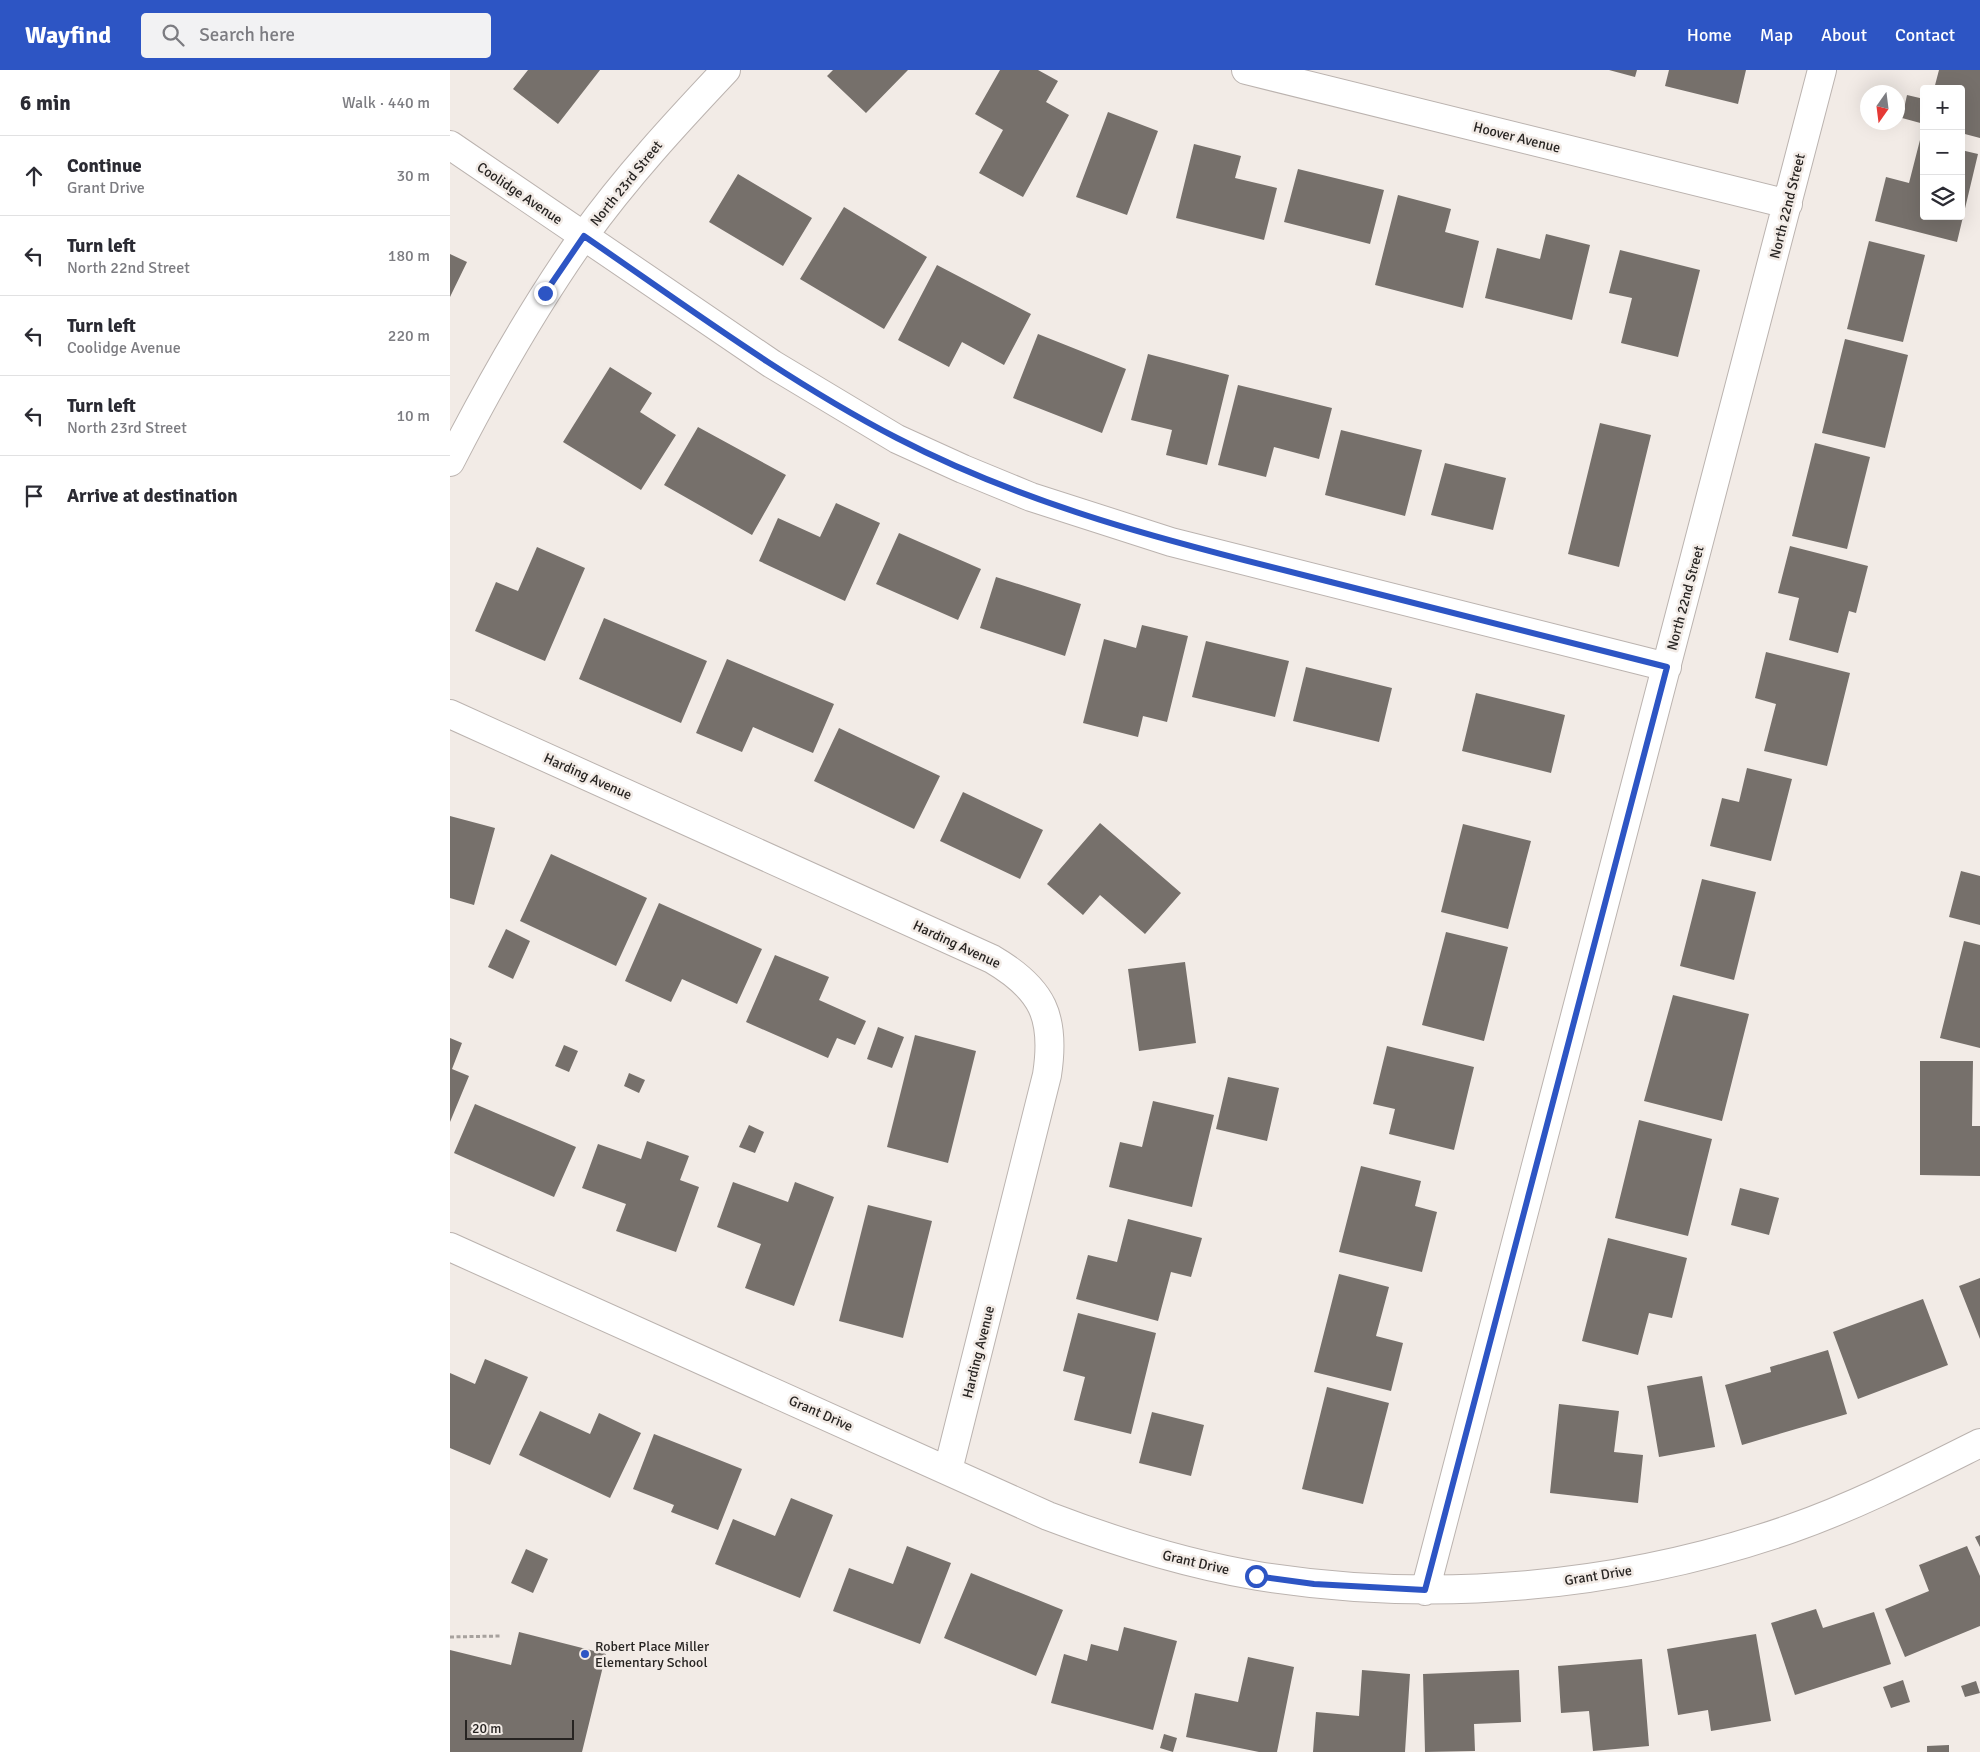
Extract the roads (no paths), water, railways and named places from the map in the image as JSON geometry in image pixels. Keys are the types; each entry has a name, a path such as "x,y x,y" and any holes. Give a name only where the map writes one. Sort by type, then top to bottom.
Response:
{"street":[{"name":"North 23rd Street","path":"450,462 509,352 545,293 584,236 654,146 726,70"},
{"name":"Hoover Avenue","path":"1246,70 1788,204"},
{"name":"North 22nd Street","path":"1425,1590 1822,70"},
{"name":"Coolidge Avenue","path":"450,145 772,364 832,402 898,438 1031,497 1171,542 1667,667"},
{"name":"Harding Avenue","path":"450,714 992,959 1012,971 1036,995 1045,1008 1050,1029 1051,1052 1047,1075 948,1470"},
{"name":"Grant Drive","path":"450,1247 1048,1516 1081,1529 1202,1565 1314,1584 1425,1590 1494,1588 1576,1579 1670,1562 1738,1546 1846,1507 1899,1484 1980,1443"}],"place":[{"name":"Robert Place Miller Elementary School","path":"585,1654"}]}
